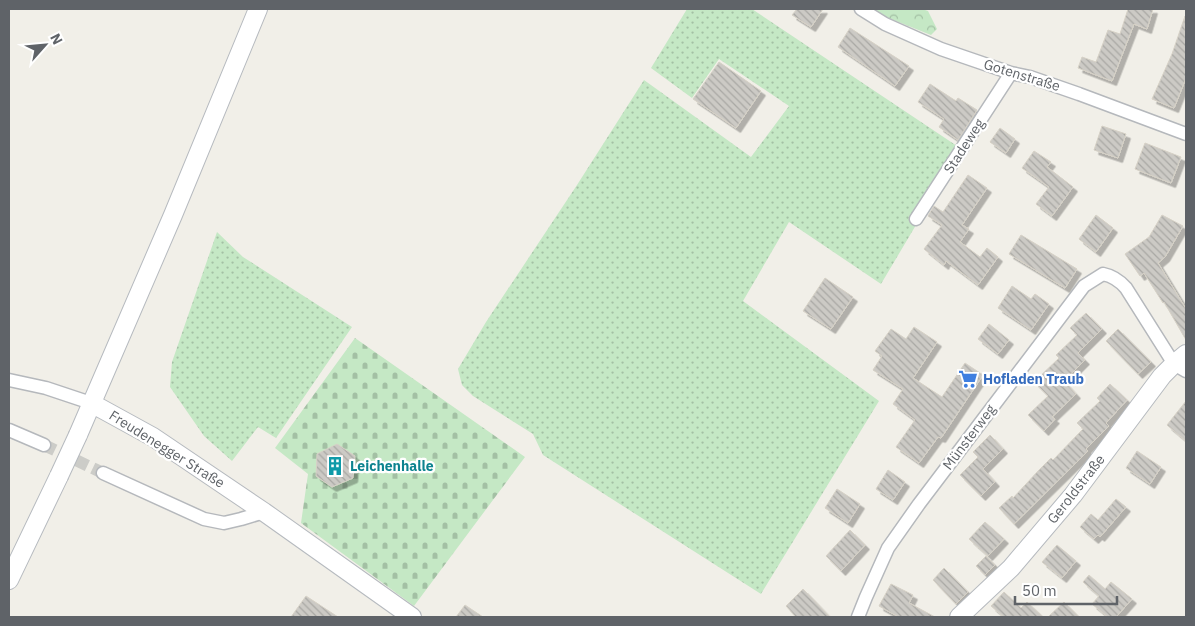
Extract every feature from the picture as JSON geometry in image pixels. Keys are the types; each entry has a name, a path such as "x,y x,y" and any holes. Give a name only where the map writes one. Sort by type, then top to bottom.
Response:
{"street":[{"path":"9,580 78,435 173,215 258,9"},
{"name":"Gotenstraße","path":"860,9 885,24 941,49 1072,91 1186,134"},
{"name":"Stadeweg","path":"916,219 1011,73"},
{"name":"Münsterweg","path":"858,617 888,548 919,504 1084,286 1103,274 1113,276 1119,280 1182,363"},
{"name":"Geroldstraße","path":"959,617 1012,568 1073,495 1162,376 1182,363"},
{"name":"Freudenegger Straße","path":"9,380 46,388 91,402 152,437 264,512 412,617"},
{"path":"9,430 44,445"},
{"path":"102,473 204,518 224,522 264,512"}],"green space":[{"path":"687,9 752,9 957,146 916,225 881,284 789,222 743,301 879,401 761,594 543,455 533,434 473,396 462,385 458,369 486,322 644,80 751,157 789,106 719,59 692,98 651,68"},
{"path":"873,9 922,9 928,11 937,29 931,35 886,17"},
{"path":"217,232 243,257 352,327 276,438 258,427 232,461 204,436 170,387 172,362"},
{"path":"355,338 525,457 414,606 301,523 308,474 275,448"}],"building":[{"path":"797,9 823,9 811,27 792,15"},
{"path":"1128,9 1153,9 1147,29 1134,24 1112,81 1078,68 1082,57 1096,62 1108,30 1120,34"},
{"path":"1185,16 1186,78 1174,108 1152,99 1172,54"},
{"path":"850,28 909,66 895,86 838,47"},
{"path":"719,62 761,91 736,128 693,99"},
{"path":"930,84 956,101 958,98 977,110 958,140 939,127 944,119 918,102"},
{"path":"1102,126 1126,134 1118,158 1094,150"},
{"path":"1000,128 1015,139 1006,153 990,142"},
{"path":"1145,143 1181,157 1171,183 1135,169"},
{"path":"1034,151 1051,162 1047,167 1073,187 1052,216 1036,204 1049,187 1022,168"},
{"path":"968,175 987,188 962,225 969,229 960,242 980,257 987,248 998,257 978,285 946,261 944,265 924,249 942,225 928,216 934,206 943,212"},
{"path":"1096,215 1113,228 1096,252 1079,239"},
{"path":"1162,215 1183,226 1165,257 1158,263 1186,309 1186,340 1164,302 1144,273 1140,276 1125,254 1149,237"},
{"path":"1021,235 1077,269 1065,288 1009,254"},
{"path":"825,278 853,297 831,329 803,311"},
{"path":"1012,286 1031,299 1035,294 1049,304 1031,330 998,308"},
{"path":"1086,313 1102,329 1078,353 1085,360 1064,381 1076,394 1052,417 1055,419 1044,431 1028,415 1048,396 1034,382 1059,358 1056,355 1077,335 1070,328"},
{"path":"989,324 1009,340 998,354 978,339"},
{"path":"914,327 937,342 913,378 942,397 965,363 983,375 941,438 938,437 919,463 896,447 915,420 893,404 903,389 873,370 882,356 875,351 891,329 906,339"},
{"path":"1118,329 1151,362 1138,374 1106,341"},
{"path":"1110,384 1127,400 1106,423 1109,426 1086,449 1088,451 1014,524 999,508 1012,496 1013,498 1051,458 1053,460 1083,429 1077,423 1100,401 1097,398"},
{"path":"1186,401 1186,441 1167,425"},
{"path":"990,435 1003,449 983,469 995,482 981,496 960,475 978,457 973,452"},
{"name":"Leichenhalle","path":"337,444 355,456 353,478 332,487 316,476 317,454"},
{"path":"1137,451 1161,467 1150,484 1126,468"},
{"path":"888,470 905,482 893,500 876,489"},
{"path":"837,489 860,504 848,523 825,508"},
{"path":"1116,499 1126,507 1100,537 1098,535 1094,539 1080,527 1091,514 1098,520"},
{"path":"985,522 1004,539 988,556 969,539"},
{"path":"850,530 865,545 841,571 826,556"},
{"path":"1057,545 1076,561 1062,578 1042,562"},
{"path":"986,556 995,565 985,575 976,566"},
{"path":"944,568 968,592 956,604 933,580"},
{"path":"1089,575 1105,589 1111,582 1132,599 1116,617 1108,617 1092,604 1099,596 1083,582"},
{"path":"891,584 913,595 909,603 935,617 899,617 879,606"},
{"path":"803,589 830,617 796,617 786,606"},
{"path":"1004,592 1021,608 1027,602 1043,617 1004,617 991,606"},
{"path":"306,596 338,617 291,617"},
{"path":"1064,602 1079,617 1048,617"},
{"path":"465,605 483,617 456,617"}],"tunnel":[{"path":"44,445 103,473"}],"place":[{"name":"Hofladen Traub","path":"968,379"},
{"name":"Leichenhalle","path":"335,466"}]}
